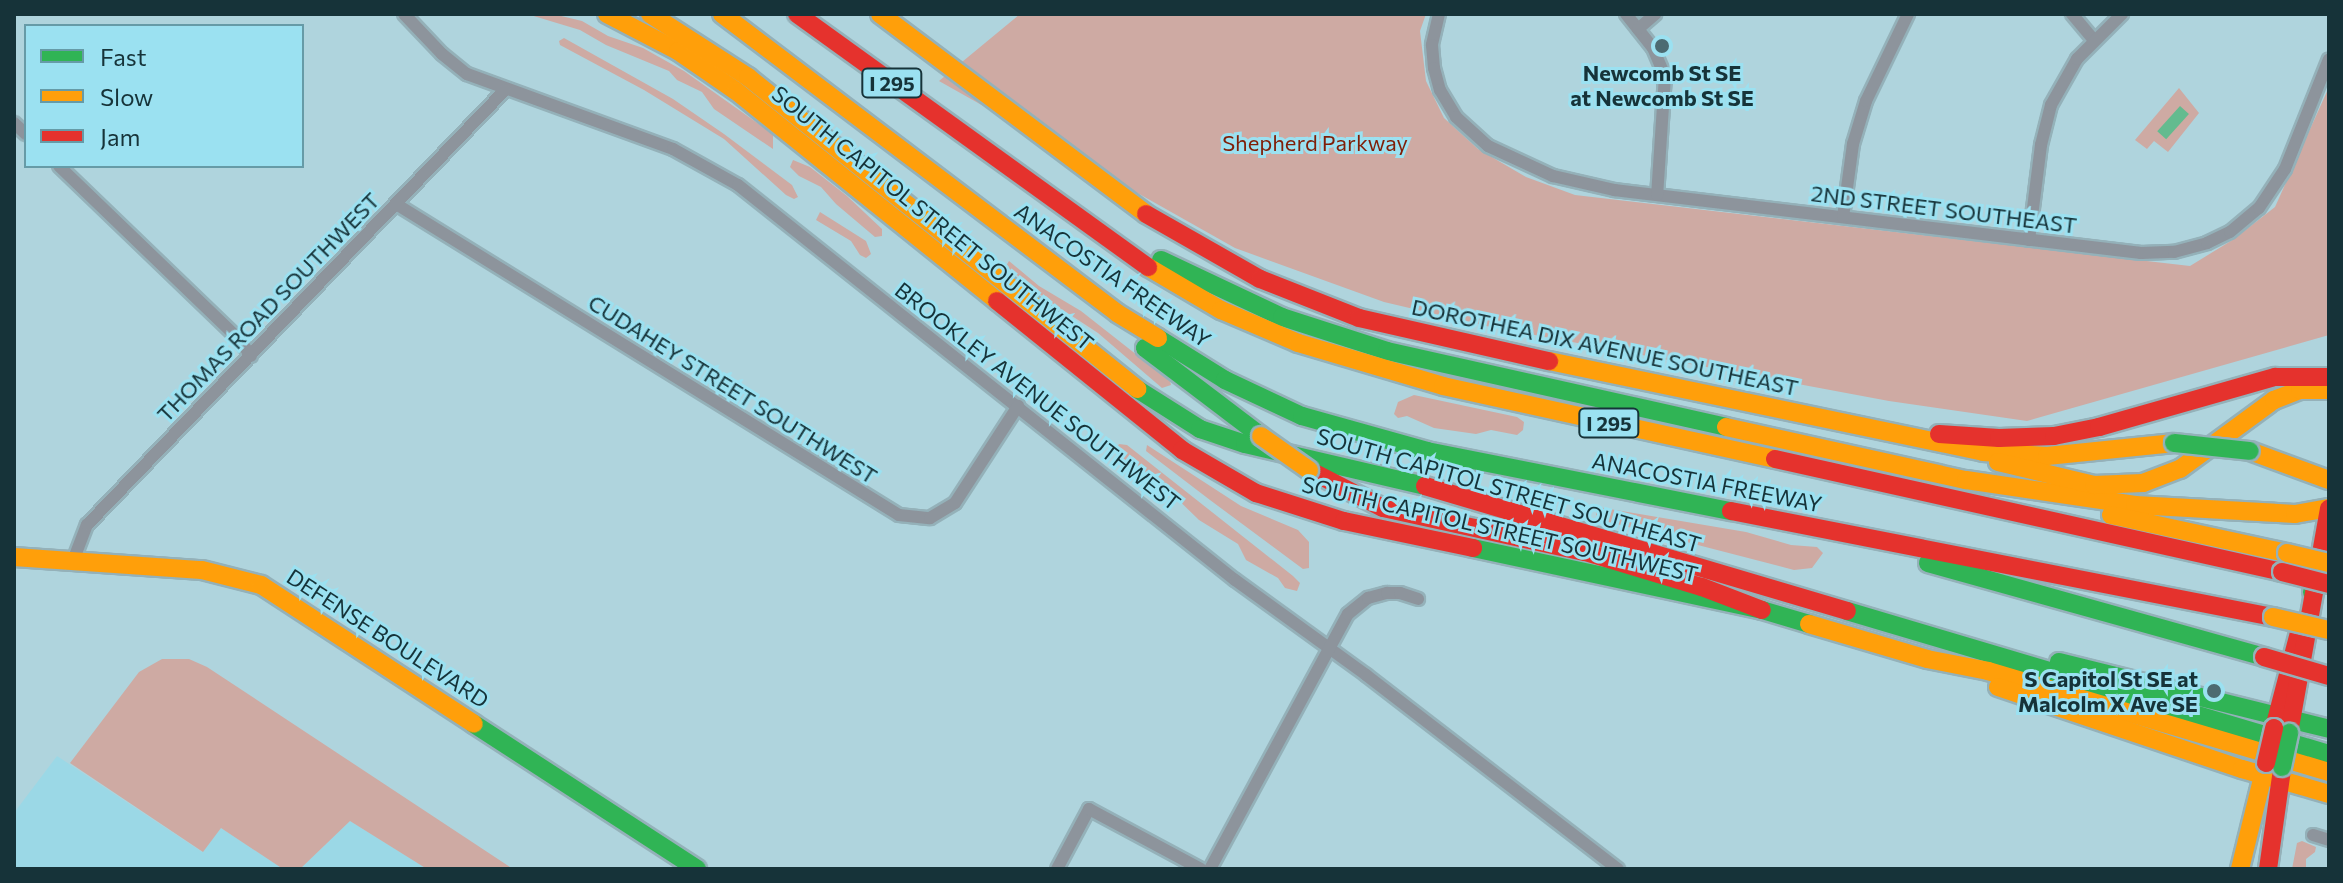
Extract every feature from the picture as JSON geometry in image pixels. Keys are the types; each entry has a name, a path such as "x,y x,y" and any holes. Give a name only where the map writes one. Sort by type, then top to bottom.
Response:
{"main road":[{"name":"SOUTH CAPITOL STREET SOUTHWEST","path":"607,14 678,51 736,91 1167,438 1240,485 1290,507 1334,519 1762,610 1927,659 1988,671 2329,772"},
{"name":"SOUTH CAPITOL STREET SOUTHEAST","path":"650,14 748,77 1139,391 1186,423 1229,440 1389,476 2329,754"},
{"name":"ANACOSTIA FREEWAY","path":"797,14 1082,224 1165,279 1239,319 1339,357 1443,386 2282,572 2321,588"},
{"name":"DOROTHEA DIX AVENUE SOUTHEAST","path":"880,14 1148,217 1223,260 1299,296 1422,335 1837,420 1962,449 2047,456 2174,443 2250,451 2329,480"},
{"path":"723,15 770,60 1309,470 1383,508 1585,552 1702,587 1762,610"},
{"name":"ANACOSTIA FREEWAY","path":"723,15 1117,313 1188,359 1263,400 1344,430 1407,447 2329,630"},
{"path":"986,151 1154,256 1250,303 1321,331 1449,367 1966,480 2124,504 2295,514 2329,509 2321,588"},
{"path":"1837,420 1875,422 1972,437 2041,437 2099,427 2275,377 2304,374 2329,377"},
{"path":"1962,449 2002,464 2075,481 2132,485 2180,469 2274,400 2300,390 2329,390"},
{"path":"1966,480 2005,492 2329,563"},
{"path":"1761,517 1820,537 1975,575 2329,676"},
{"path":"2268,869 2273,771 2329,549"},
{"name":"DEFENSE BOULEVARD","path":"14,557 202,570 232,575 266,587 697,869"},
{"path":"1906,630 1971,640 2283,723 2329,729"},
{"path":"1927,659 2060,709 2273,771 2329,794"},
{"path":"2240,869 2253,806 2273,771"}],"street":[{"name":"BROOKLEY AVENUE SOUTHWEST","path":"404,14 442,54 467,74 505,90 568,108 673,149 738,185 1235,580 1330,648 1618,869"},
{"name":"2ND STREET SOUTHEAST","path":"1439,14 1432,45 1434,68 1445,99 1463,125 1497,152 1553,176 1601,188 2158,253 2191,248 2230,232 2259,208 2281,178 2329,59"},
{"path":"1626,14 1658,56 1666,85 1657,195"},
{"path":"1638,29 1655,14"},
{"path":"1843,217 1856,131 1878,71 1908,14"},
{"path":"2072,14 2094,40"},
{"path":"2029,240 2048,115 2065,76 2094,40 2122,14"},
{"name":"THOMAS ROAD SOUTHWEST","path":"73,561 87,525 505,90"},
{"path":"61,168 238,338 251,356"},
{"name":"CUDAHEY STREET SOUTHWEST","path":"396,204 899,515 930,518 955,503 1018,406"},
{"path":"1210,869 1348,614 1368,598 1400,593 1418,599"},
{"path":"1057,869 1089,809 1201,869"},
{"path":"2313,835 2329,840"}],"shaded area":[{"path":"2180,106 2189,114 2166,139 2157,131"},
{"path":"57,756 202,852 221,828 283,869 14,869 14,813"},
{"path":"350,821 427,869 300,869"}],"green space":[{"path":"527,14 553,14 582,21 608,36 643,48 684,71 773,134 773,149 714,109 702,92 677,80 669,71 606,45 580,30"},
{"name":"Shepherd Parkway","path":"1020,14 1426,14 1420,31 1426,81 1444,118 1478,149 1526,177 1575,195 2190,266 2234,239 2275,207 2329,87 2329,335 2027,421 1889,401 1486,326 1384,302 1235,248 939,81"},
{"path":"564,38 673,99 792,185 798,197 794,199 786,195 724,139 644,90 560,45 559,41"},
{"path":"2179,88 2199,113 2168,152 2154,141 2147,149 2135,140"},
{"path":"793,160 810,167 847,196 882,229 882,236 875,237 821,187 799,176 790,167"},
{"path":"820,212 866,241 871,254 866,258 860,255 851,241 816,220"},
{"path":"1009,261 1039,286 1081,311 1170,381 1171,385 1162,388 1098,333 1046,299 1006,266"},
{"path":"1414,395 1517,417 1524,422 1523,430 1517,435 1491,430 1476,434 1434,428 1407,416 1398,418 1394,414 1398,402"},
{"path":"1119,444 1127,445 1293,576 1300,583 1297,591 1285,588 1278,578 1246,560 1238,544 1199,520 1163,485 1131,466 1115,451"},
{"path":"1147,445 1241,506 1298,530 1309,542 1309,568 1303,569 1210,500 1146,451"},
{"path":"1598,507 1746,532 1791,545 1817,547 1823,553 1812,568 1794,570 1605,521 1596,515"},
{"path":"162,659 189,659 207,667 513,869 427,869 350,821 300,869 283,869 221,828 203,852 70,763 139,672"},
{"path":"2302,841 2316,847 2315,852 2306,859 2306,869 2292,869 2297,843"}],"traffic: fast":[{"path":"1161,260 1282,317 1387,351 1726,427"},
{"path":"1158,338 1225,380 1302,416 1427,451 1731,511"},
{"path":"1145,348 1261,436"},
{"path":"1137,389 1200,429 1245,444 1425,486"},
{"path":"2174,443 2250,451"},
{"path":"1473,548 1762,610 1809,624"},
{"path":"2312,592 2329,549"},
{"path":"1928,563 2264,657"},
{"path":"1847,611 2329,754"},
{"path":"2059,662 2329,729"},
{"path":"474,724 697,869"},
{"path":"2282,767 2289,733"}],"traffic: slow":[{"path":"607,14 678,51 736,91 997,301"},
{"path":"650,14 748,77 1137,389"},
{"path":"722,14 1117,313 1158,338"},
{"path":"880,14 1146,214"},
{"path":"1148,267 1221,310 1298,343 1443,386 1775,459"},
{"path":"1549,361 1983,452 2047,456 2174,443"},
{"path":"1998,462 2094,485 2143,483 2180,469 2274,400 2300,390 2329,390"},
{"path":"1726,427 1966,480 2135,505 2295,514 2329,508"},
{"path":"1261,436 1309,470"},
{"path":"2250,451 2329,480"},
{"path":"2111,515 2287,553"},
{"path":"2287,553 2329,563"},
{"path":"14,557 202,570 261,585 474,724"},
{"path":"2273,617 2329,630"},
{"path":"1809,624 1927,659 1988,671 2329,772"},
{"path":"1998,687 2242,769 2329,794"},
{"path":"2240,869 2266,763"}],"traffic: jam":[{"path":"797,14 1148,267"},
{"path":"1146,214 1260,279 1359,318 1549,361"},
{"path":"997,301 1182,450 1256,493 1344,521 1473,548"},
{"path":"1939,434 1999,438 2054,436 2099,427 2275,377 2329,377"},
{"path":"1775,459 2282,572"},
{"path":"1309,470 1383,508 1585,552 1702,587 1762,610"},
{"path":"1425,486 1847,611"},
{"path":"2289,733 2329,509"},
{"path":"1731,511 2273,617"},
{"path":"2282,572 2329,584"},
{"path":"2274,728 2300,629"},
{"path":"2264,657 2329,676"},
{"path":"2266,763 2274,728"},
{"path":"2268,869 2282,769"}],"place":[{"name":"Newcomb St SE at Newcomb St SE","path":"1662,46"},
{"name":"S Capitol St SE at Malcolm X Ave SE","path":"2214,691"}]}
